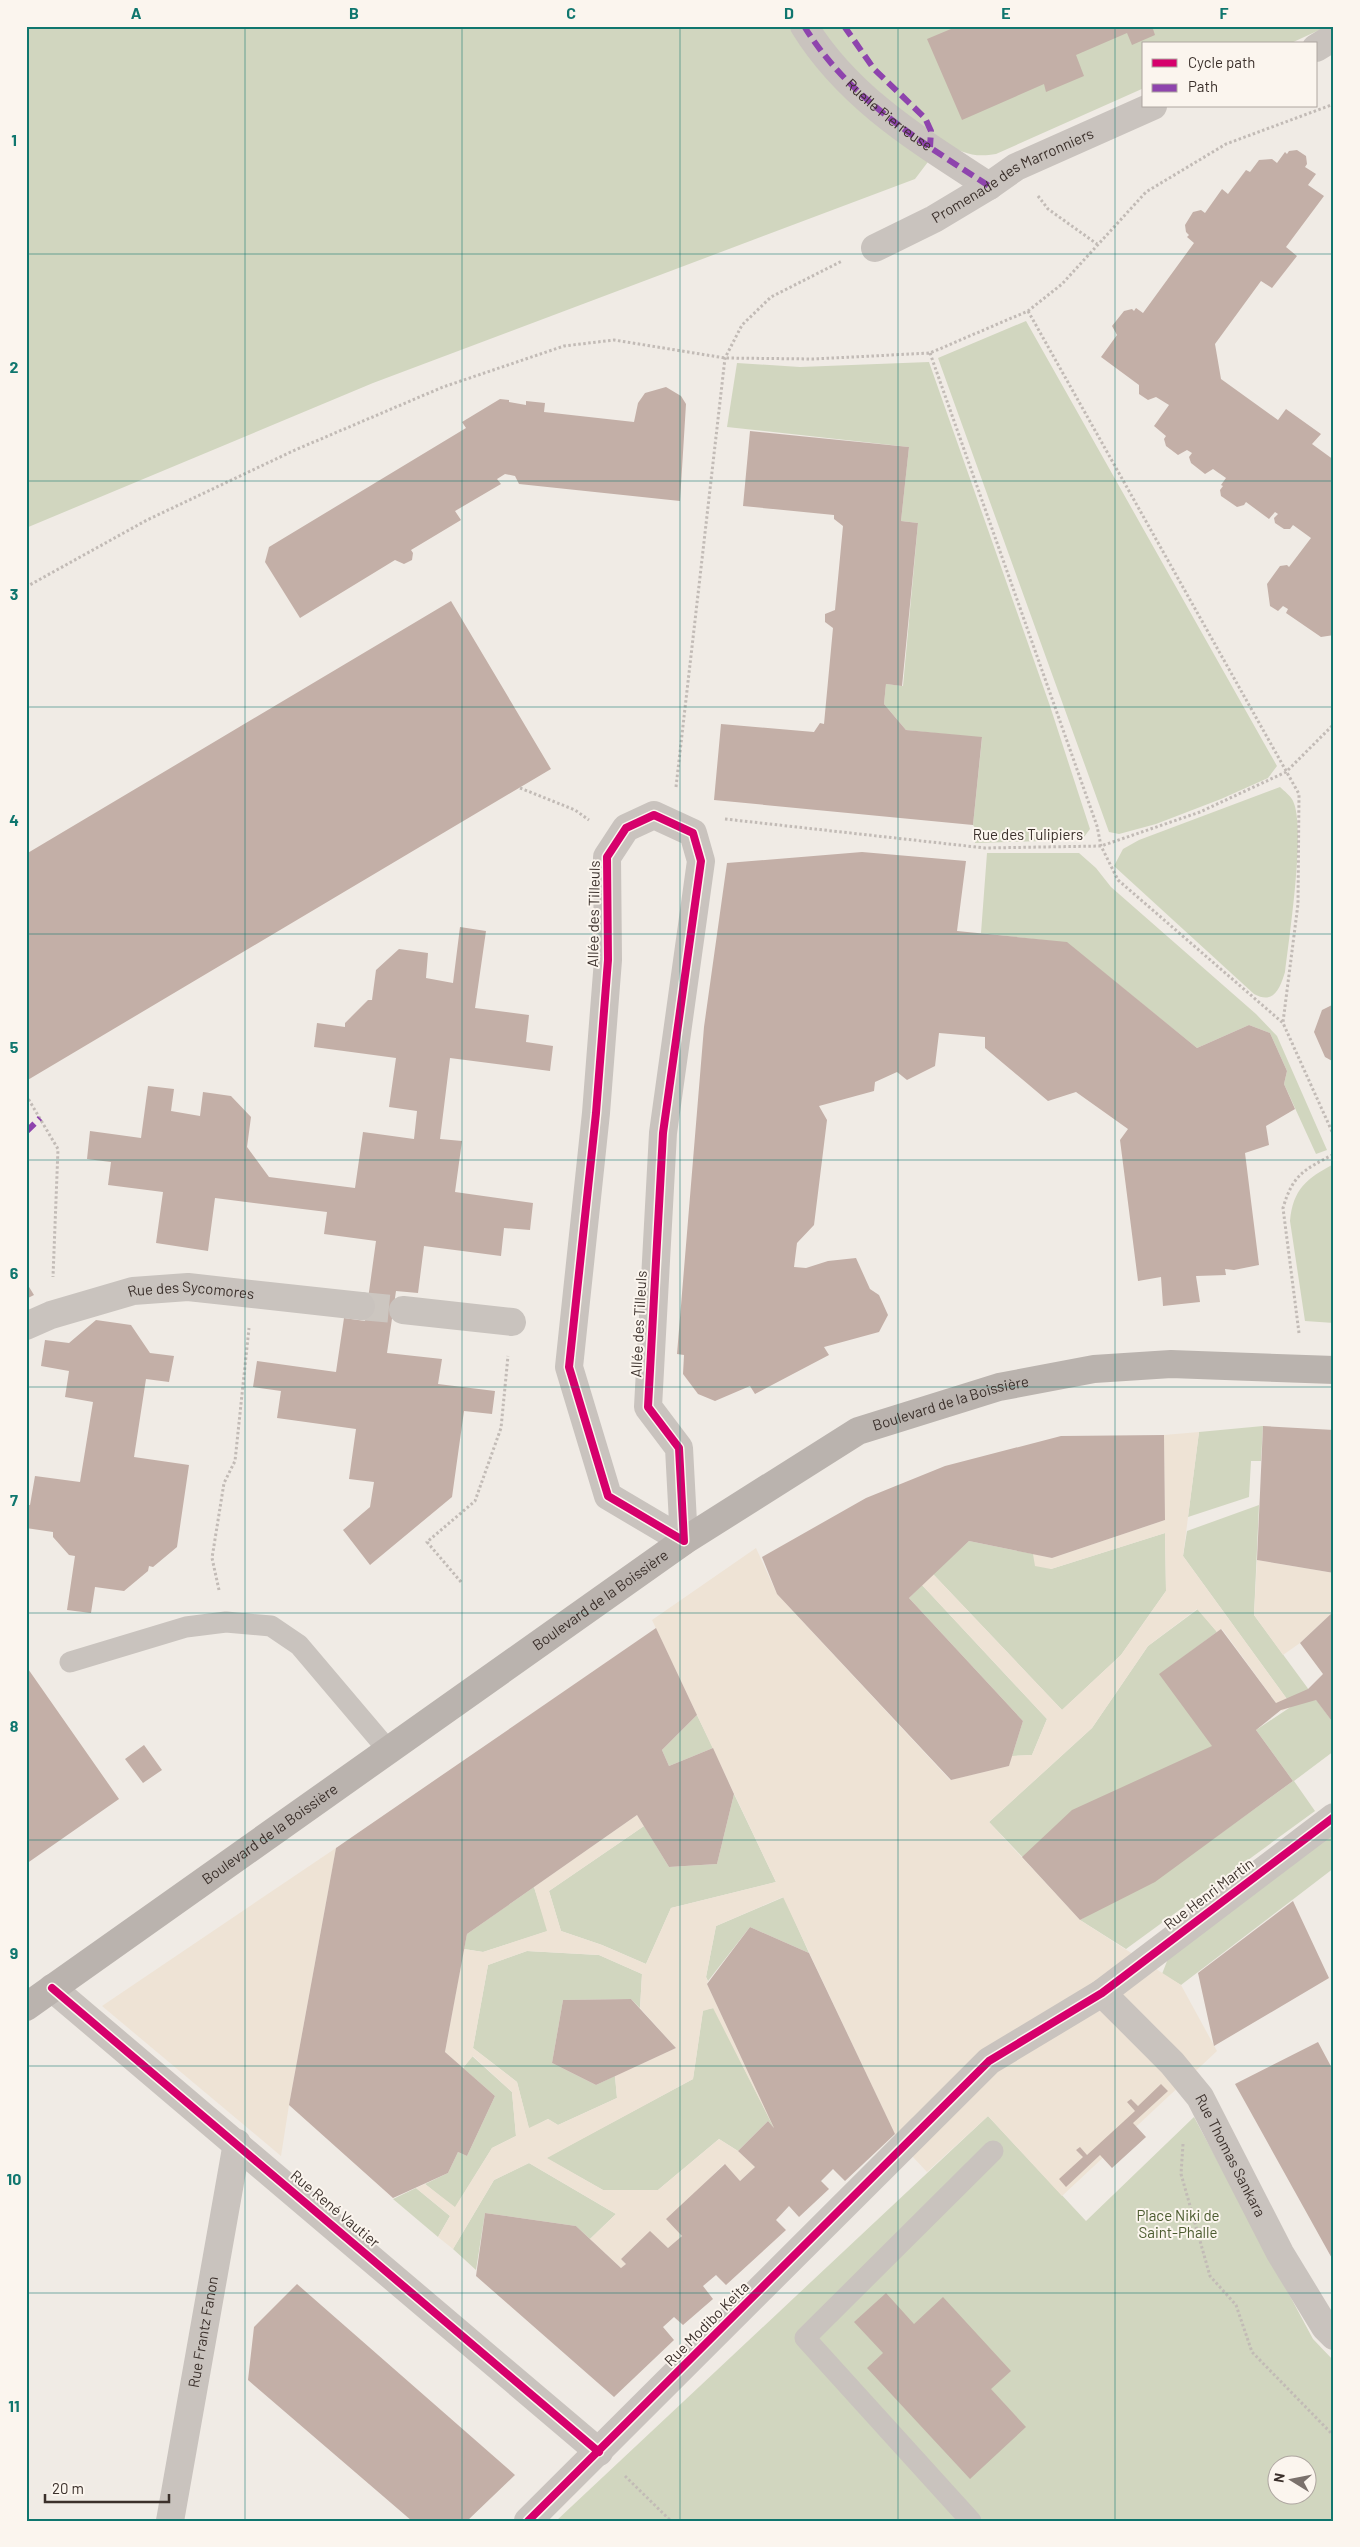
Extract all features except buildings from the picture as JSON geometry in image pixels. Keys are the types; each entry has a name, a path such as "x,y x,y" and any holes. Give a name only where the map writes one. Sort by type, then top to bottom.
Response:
{"main road":[{"name":"Boulevard de la Boissière","path":"26,2007 684,1541 858,1431 999,1387 1094,1368 1162,1365 1334,1370"}],"street":[{"name":"Ruelle Pierreuse","path":"804,26 850,86 875,109 989,186"},
{"path":"1318,47 1334,37"},
{"name":"Promenade des Marronniers","path":"875,248 934,219 989,186 1016,167 1149,108"},
{"name":"Allée des Tilleuls","path":"654,815 682,828 700,861 663,1134 648,1407 679,1448 684,1541 608,1496 569,1367 596,1113 608,960 607,857 626,828 654,815"},
{"name":"Rue des Sycomores","path":"26,1326 55,1314 133,1291 188,1287 361,1306"},
{"path":"403,1310 512,1322"},
{"name":"Rue Henri Martin","path":"904,2147 990,2061 1102,1993 1334,1817"},
{"name":"Rue René Vautier","path":"52,1988 599,2452"},
{"name":"Rue Thomas Sankara","path":"1102,1993 1172,2064 1200,2097 1280,2253 1325,2327 1334,2336"},
{"name":"Rue Frantz Fanon","path":"170,2521 237,2143"},
{"name":"Rue Modibo Keita","path":"528,2521 904,2147"}],"lane":[{"path":"70,1662 186,1627 226,1622 270,1626 299,1645 388,1750"},
{"path":"971,2521 805,2338 993,2151"}],"path":[{"path":"26,587 147,520 295,450 444,387 564,346 614,340 725,358 814,359 930,353 1028,311 1062,284 1146,192 1226,144 1334,104"},
{"path":"1016,167 1048,209 1097,244"},
{"path":"682,828 725,358 742,325 771,297 836,263 875,248"},
{"path":"1028,311 1299,794 1298,904 1283,1023"},
{"path":"930,353 1097,826 1101,846 1118,880 1283,1023 1334,1136"},
{"path":"520,788 575,810 618,841"},
{"path":"26,1095 58,1149 54,1243"},
{"path":"1303,1370 1283,1208 1288,1190 1301,1172 1334,1154"},
{"path":"226,1622 212,1558 224,1483 235,1461 252,1295"},
{"path":"461,1582 427,1542 475,1501 501,1428 512,1322"},
{"path":"1183,2136 1181,2174 1210,2276 1236,2305 1252,2352 1334,2436"},
{"path":"599,2452 671,2521"}],"green space":[{"path":"26,26 1328,26 1293,42 1142,42 1142,89 996,154 968,154 943,142 915,179 373,383 26,528"},
{"path":"1026,321 1277,766 1268,778 1221,799 1156,824 1119,834 1109,832 938,358"},
{"path":"929,362 1050,706 1090,829 1084,837 1045,841 975,843 976,829 973,825 982,738 906,730 884,704 886,684 903,686 918,523 901,521 909,447 727,427 737,363 800,367"},
{"path":"1280,787 1292,799 1297,814 1297,858 1293,910 1285,972 1281,984 1271,996 1261,997 1254,994 1114,866 1123,849 1139,840"},
{"path":"987,853 1079,853 1096,868 1111,887 1256,1014 1277,1036 1327,1150 1316,1154 1284,1084 1287,1071 1270,1033 1249,1025 1197,1048 1067,943 981,933"},
{"path":"1334,1164 1334,1323 1305,1321 1290,1221 1292,1210 1294,1201 1303,1186 1316,1174"},
{"path":"1263,1426 1261,1461 1251,1461 1249,1497 1188,1517 1199,1432"},
{"path":"1259,1505 1254,1615 1334,1724 1334,1751 1294,1781 1315,1811 1126,1949 1080,1920 1213,1839 1293,1781 1256,1730 1292,1706 1183,1556 1187,1531"},
{"path":"1165,1533 1166,1591 1121,1655 1062,1710 933,1574 969,1541 1033,1554 1051,1569"},
{"path":"922,1585 1047,1719 1032,1755 1012,1756 1023,1721 909,1598"},
{"path":"1198,1609 1217,1632 1160,1674 1213,1746 1034,1869 989,1822 1092,1728 1148,1646"},
{"path":"697,1715 713,1748 669,1766 662,1750"},
{"path":"734,1794 776,1882 671,1908 646,1964 602,1945 561,1931 549,1891 644,1826 669,1867 717,1864"},
{"path":"1334,1828 1334,1868 1181,1985 1162,1974 1169,1956"},
{"path":"534,1887 548,1931 483,1952 464,1949 467,1934"},
{"path":"784,1897 809,1953 750,1927 708,1981 706,1977 716,1926"},
{"path":"527,1951 599,1955 642,1974 640,2008 631,1999 563,2000 552,2063 596,2085 615,2076 617,2098 558,2125 548,2119 529,2129 517,2082 473,2048 488,1965"},
{"path":"714,2008 774,2128 768,2121 738,2151 719,2139 658,2190 603,2190 546,2158 693,2079 703,2010"},
{"path":"472,2056 512,2092 516,2136 492,2148 455,2208 425,2184 448,2173 458,2152 467,2156 495,2096 463,2068"},
{"name":"Place Niki de Saint-Phalle","path":"988,2116 1086,2221 1194,2117 1313,2339 1334,2361 1334,2521 556,2521"},
{"path":"529,2163 616,2214 590,2239 576,2226 485,2213 476,2270 453,2249 494,2180"},
{"path":"416,2188 450,2216 438,2237 393,2199"}],"shaded area":[{"path":"1199,1432 1183,1556 1292,1706 1282,1711 1222,1629 1217,1632 1197,1609 1148,1646 1092,1728 989,1822 1080,1920 1181,1985 1217,2051 1062,2196 988,2116 927,2172 898,2141 783,1897 716,1926 706,1977 707,1984 774,2128 713,2008 703,2011 693,2079 547,2158 603,2190 658,2190 719,2139 738,2151 755,2167 740,2181 724,2164 696,2192 682,2236 668,2248 650,2232 621,2259 626,2264 621,2268 590,2239 616,2214 529,2163 494,2180 453,2249 438,2237 450,2216 416,2188 425,2184 455,2207 492,2148 516,2136 512,2092 473,2056 463,2068 445,2052 464,1949 483,1952 547,1931 534,1887 637,1815 644,1826 549,1891 561,1931 602,1945 646,1964 671,1908 776,1882 652,1620 756,1548 777,1594 950,1780 1009,1766 1012,1756 1032,1755 1047,1719 922,1585 933,1574 1062,1710 1121,1655 1166,1591 1165,1533 1051,1569 1035,1566 1033,1554 1052,1558 1165,1520 1164,1435","holes":["527,1951 599,1955 642,1974 640,2008 676,2048 615,2076 617,2098 558,2125 548,2119 529,2128 517,2082 473,2048 488,1965"]},
{"path":"1257,1560 1334,1573 1334,1611 1300,1643 1283,1655 1254,1615"},
{"path":"336,1848 289,2105 281,2156 102,2006"}],"tunnel":[{"path":"361,1306 403,1310"}],"marked path":[{"path":"804,26 822,52 864,97 912,135 989,186"},
{"path":"844,26 874,69 925,118 931,131 930,147"},
{"path":"26,1132 40,1118"}],"cycle path":[{"path":"654,815 693,833 701,861 663,1133 648,1407 679,1448 684,1541 608,1496 569,1367 596,1113 608,960 607,857 626,828 654,815"},
{"path":"528,2521 989,2061 1102,1993 1334,1817"},
{"path":"52,1988 599,2452"}]}
